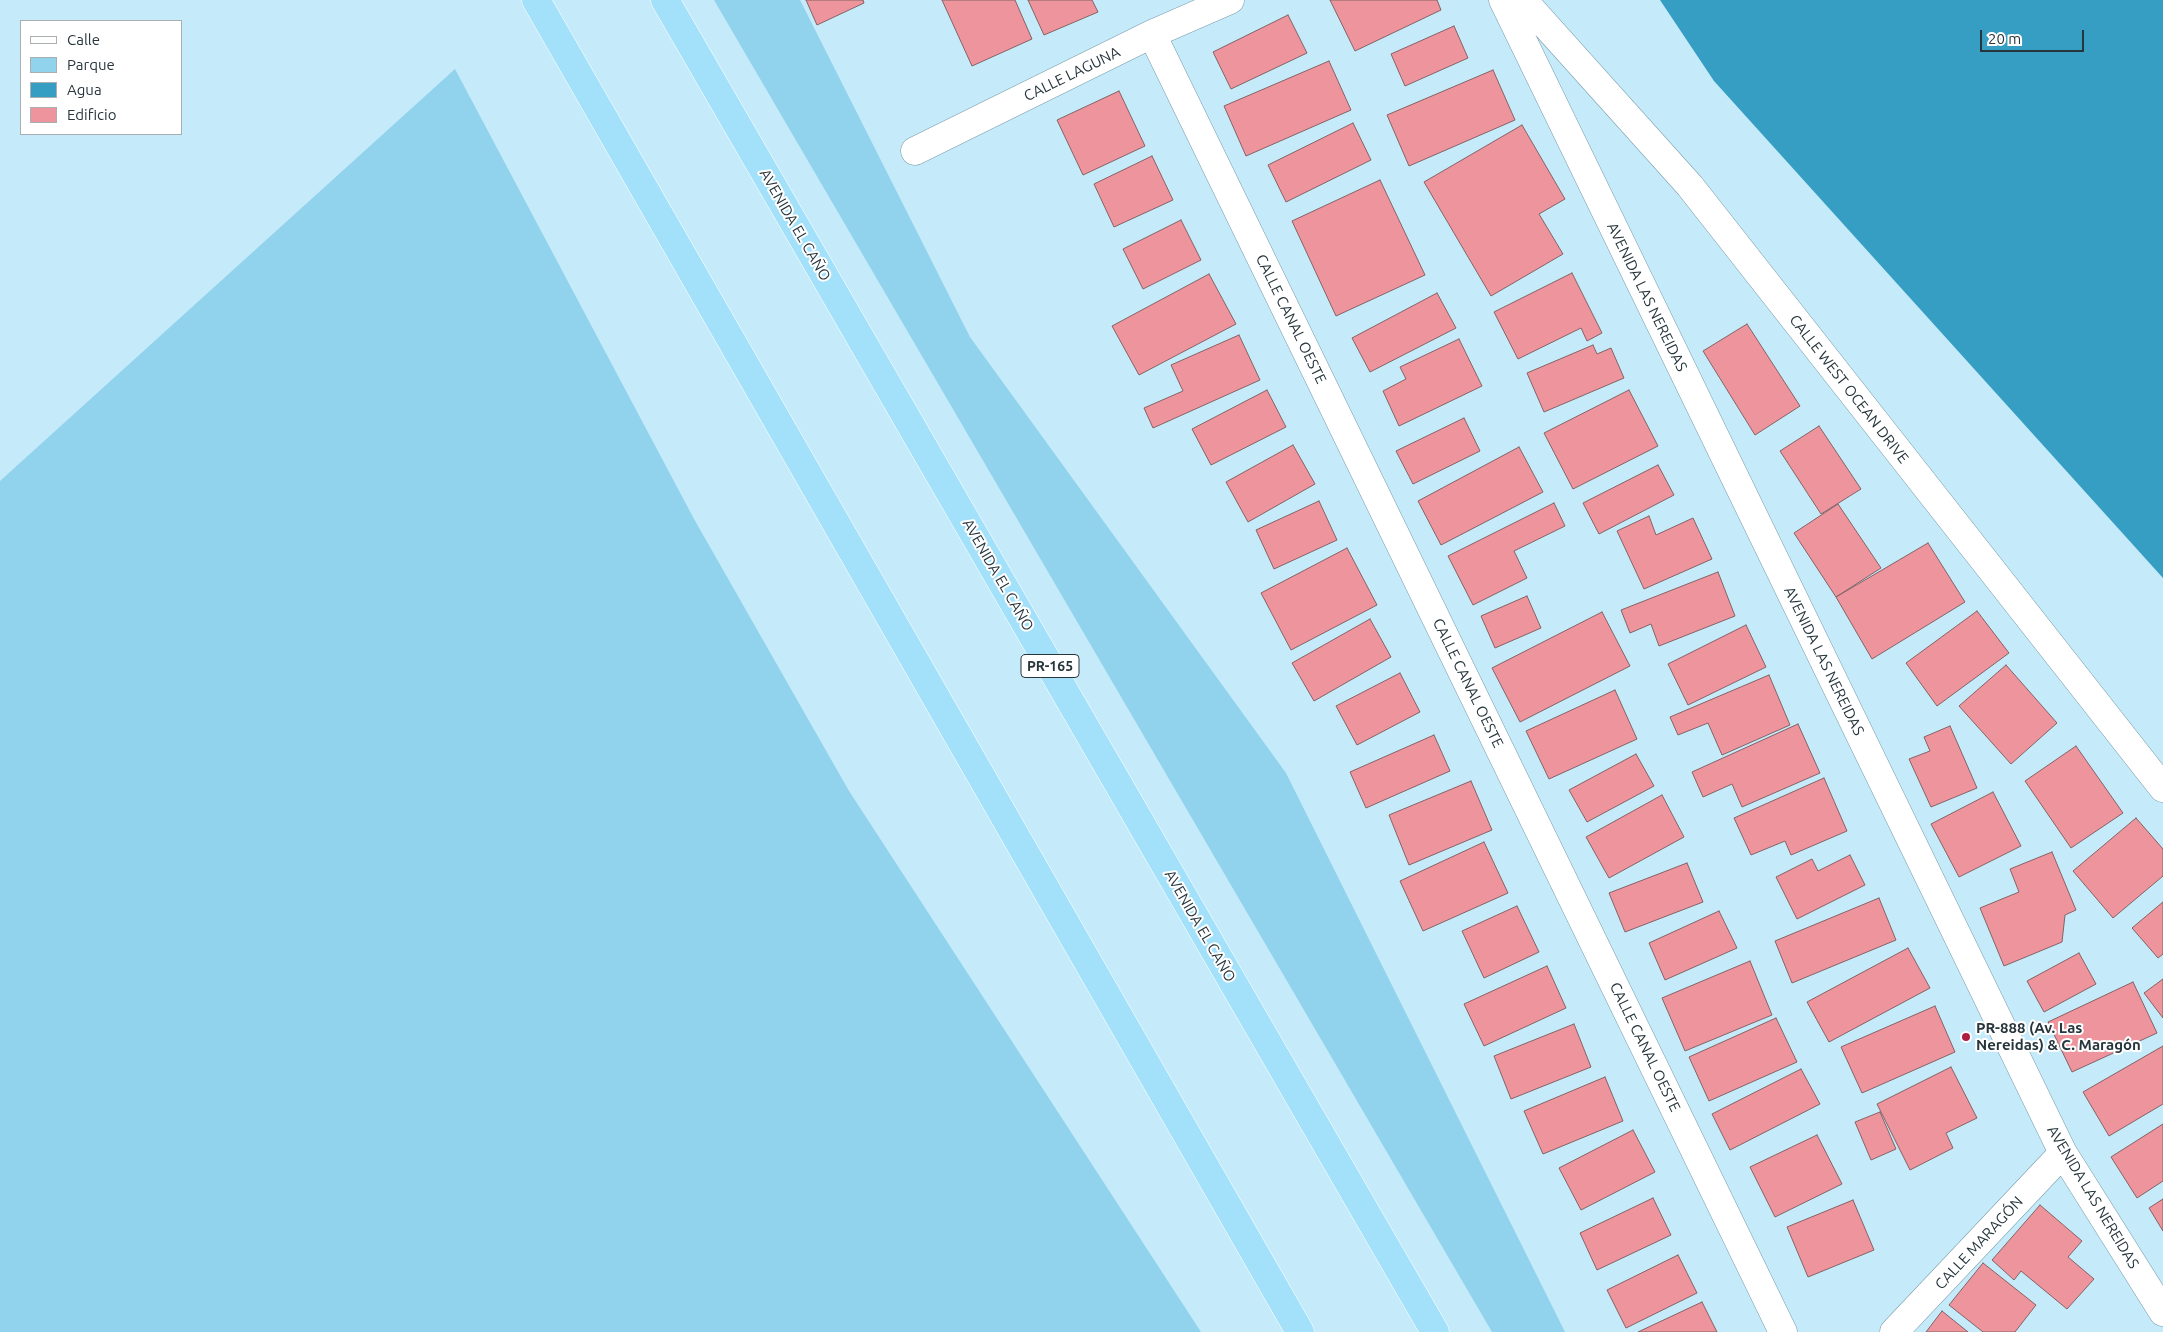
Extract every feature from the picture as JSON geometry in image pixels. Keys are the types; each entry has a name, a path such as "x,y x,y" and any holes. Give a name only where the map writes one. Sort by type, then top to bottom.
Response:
{"highway":[{"path":"536,0 1300,1332"},
{"name":"AVENIDA EL CAÑO","path":"665,0 1436,1332"}],"street":[{"name":"CALLE LAGUNA","path":"915,152 1152,34 1230,0"},
{"name":"AVENIDA LAS NEREIDAS","path":"1503,0 2063,1153 2163,1312"},
{"name":"CALLE WEST OCEAN DRIVE","path":"1523,0 1690,186 2163,788"},
{"name":"CALLE CANAL OESTE","path":"1152,34 1783,1332"},
{"name":"CALLE MARAGÓN","path":"1894,1332 2063,1153"}],"green space":[{"path":"714,0 800,0 970,337 1286,773 1565,1332 1492,1332"},
{"path":"455,69 694,519 849,791 1201,1332 0,1332 0,481"}],"water":[{"path":"1660,0 2163,0 2163,578 1714,81"}],"building":[{"path":"806,0 863,0 864,3 817,25"},
{"path":"942,0 1015,0 1032,39 972,66"},
{"path":"1028,0 1092,0 1098,12 1044,35"},
{"path":"1330,0 1437,0 1441,10 1355,51"},
{"path":"1288,15 1307,53 1231,89 1213,52"},
{"path":"1454,26 1468,58 1405,86 1391,54"},
{"path":"1329,61 1351,110 1246,156 1224,106"},
{"path":"1493,70 1515,120 1409,166 1387,115"},
{"path":"1119,91 1145,146 1083,175 1057,120"},
{"path":"1353,123 1371,160 1286,202 1268,165"},
{"path":"1522,125 1565,199 1539,214 1563,254 1491,296 1424,182"},
{"path":"1152,156 1173,200 1114,227 1094,184"},
{"path":"1380,180 1425,275 1336,316 1292,221"},
{"path":"1181,220 1201,260 1143,289 1123,249"},
{"path":"1572,273 1602,333 1587,341 1581,328 1518,359 1494,312"},
{"path":"1209,274 1236,324 1139,375 1112,326"},
{"path":"1437,293 1456,328 1370,372 1352,338"},
{"path":"1747,324 1800,406 1755,435 1703,351"},
{"path":"1239,335 1260,380 1153,428 1144,408 1183,391 1171,365"},
{"path":"1459,339 1482,386 1399,426 1383,391 1406,379 1400,367"},
{"path":"1593,345 1597,354 1611,348 1624,378 1544,412 1527,373"},
{"path":"1267,390 1286,427 1211,465 1192,429"},
{"path":"1629,390 1658,446 1573,489 1544,433"},
{"path":"1464,418 1480,451 1413,484 1396,451"},
{"path":"1819,426 1861,489 1821,514 1780,451"},
{"path":"1293,445 1315,484 1248,522 1226,482"},
{"path":"1519,447 1543,492 1441,545 1418,501"},
{"path":"1658,465 1674,495 1599,534 1583,503"},
{"path":"1319,501 1337,540 1274,569 1256,530"},
{"path":"1554,503 1565,526 1514,551 1527,578 1473,605 1448,556"},
{"path":"1838,504 1881,568 1836,597 1794,533"},
{"path":"1649,516 1656,535 1693,518 1712,559 1644,589 1617,531"},
{"path":"1928,543 1965,602 1872,659 1836,597"},
{"path":"1347,548 1377,605 1291,650 1261,593"},
{"path":"1718,572 1735,616 1659,646 1651,624 1630,633 1621,610"},
{"path":"1527,596 1541,628 1495,648 1481,616"},
{"path":"1977,611 2009,653 1937,706 1906,663"},
{"path":"1602,612 1630,666 1520,722 1492,668"},
{"path":"1370,619 1391,657 1314,701 1292,663"},
{"path":"1746,625 1766,667 1688,705 1668,664"},
{"path":"2006,665 2057,723 2011,764 1959,706"},
{"path":"1400,673 1420,712 1357,745 1336,706"},
{"path":"1769,675 1790,725 1722,755 1708,723 1678,735 1670,717"},
{"path":"1615,690 1637,739 1549,779 1526,731"},
{"path":"1798,724 1820,773 1742,807 1732,784 1703,797 1692,772"},
{"path":"1950,726 1977,788 1931,807 1909,759 1930,751 1924,737"},
{"path":"1434,735 1450,771 1366,808 1350,772"},
{"path":"2076,746 2123,813 2071,848 2025,781"},
{"path":"1636,754 1654,786 1587,822 1569,790"},
{"path":"1824,778 1847,831 1791,855 1785,841 1751,855 1734,818"},
{"path":"1471,781 1492,830 1409,865 1389,815"},
{"path":"1993,792 2021,846 1959,877 1931,824"},
{"path":"1662,795 1684,837 1609,878 1586,837"},
{"path":"2136,818 2163,849 2163,876 2113,918 2073,871"},
{"path":"1484,842 1508,893 1423,931 1400,881"},
{"path":"2052,852 2076,910 2065,915 2062,942 2004,966 1980,908 2019,892 2010,869"},
{"path":"1850,855 1865,885 1797,919 1776,877 1812,859 1818,871"},
{"path":"1687,863 1703,902 1625,932 1609,893"},
{"path":"1879,898 1896,940 1792,983 1775,941"},
{"path":"2163,902 2163,954 2158,958 2132,928"},
{"path":"1517,906 1539,952 1484,978 1462,931"},
{"path":"1719,911 1737,948 1665,980 1649,943"},
{"path":"1908,948 1930,988 1829,1042 1807,1002"},
{"path":"2079,953 2096,984 2044,1012 2027,981"},
{"path":"1750,961 1772,1015 1685,1051 1662,998"},
{"path":"1547,966 1566,1008 1484,1046 1464,1004"},
{"path":"2163,979 2163,1018 2144,993"},
{"path":"2133,982 2157,1033 2072,1072 2048,1022"},
{"path":"1935,1006 1955,1052 1862,1093 1841,1047"},
{"path":"1776,1018 1797,1062 1709,1101 1689,1057"},
{"path":"1574,1024 1591,1067 1511,1099 1494,1056"},
{"path":"2163,1046 2163,1104 2109,1136 2083,1092"},
{"path":"1951,1067 1977,1118 1946,1133 1953,1148 1910,1170 1877,1104"},
{"path":"1801,1069 1820,1104 1730,1150 1712,1114"},
{"path":"1605,1077 1623,1121 1543,1154 1524,1111"},
{"path":"1880,1112 1896,1149 1871,1160 1855,1122"},
{"path":"2163,1124 2163,1181 2137,1198 2111,1157"},
{"path":"1633,1130 1655,1172 1581,1210 1559,1168"},
{"path":"1817,1135 1842,1184 1775,1217 1750,1167"},
{"path":"1653,1198 1671,1235 1597,1270 1580,1233"},
{"path":"2163,1199 2163,1231 2149,1208"},
{"path":"1853,1200 1874,1250 1808,1277 1787,1227"},
{"path":"2040,1205 2082,1241 2068,1257 2094,1279 2067,1309 2021,1271 2014,1280 1992,1260"},
{"path":"1678,1255 1697,1293 1626,1328 1607,1290"},
{"path":"1983,1263 2036,1305 2015,1332 1983,1332 1949,1305"},
{"path":"1702,1302 1717,1332 1638,1332"},
{"path":"1942,1311 1968,1332 1926,1332"}],"place":[{"name":"PR-888 (Av. Las Nereidas) & C. Maragón","path":"1966,1037"}]}
